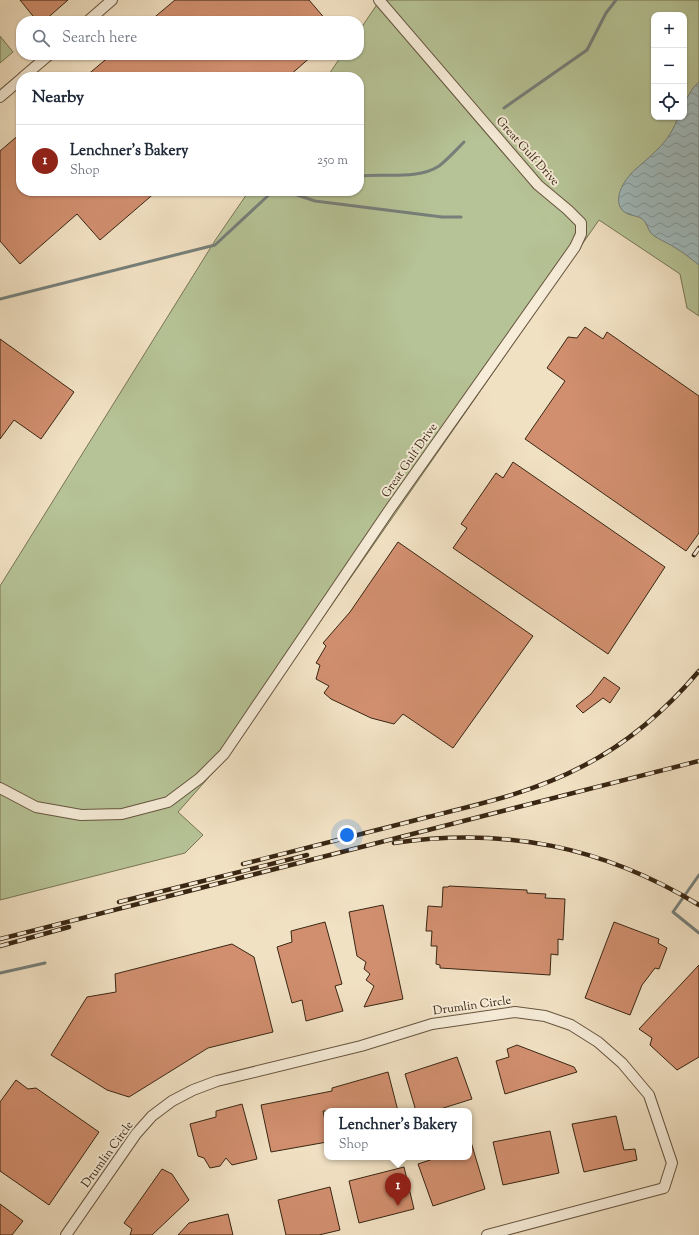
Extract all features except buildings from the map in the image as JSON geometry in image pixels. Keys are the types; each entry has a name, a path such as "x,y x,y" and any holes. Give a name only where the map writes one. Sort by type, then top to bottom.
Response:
{"street":[{"path":"94,16 112,0"},
{"name":"Great Gulf Drive","path":"0,788 36,807 81,815 122,814 168,802 200,778 224,754 390,509 575,247 582,234 581,223 538,185 379,0"},
{"path":"29,72 42,60"},
{"path":"0,96 16,83"},
{"name":"Drumlin Circle","path":"66,1235 136,1134 157,1113 193,1090 217,1081 361,1046 432,1024 515,1012 545,1016 571,1025 598,1042 622,1063 649,1095 672,1163 664,1188 506,1233 487,1235"}],"green space":[{"path":"380,0 699,0 699,316 687,308 680,274 599,220 224,760 178,812 203,835 185,853 0,900 0,586 216,239 246,196 364,196 364,72 330,72 339,60 364,60 364,24"},
{"path":"0,36 13,52 0,63"}],"water":[{"path":"699,82 699,265 681,251 658,239 650,231 645,221 624,212 619,205 619,193 633,172 656,151 671,133 677,120 687,120 687,98"}],"waterway":[{"path":"504,108 587,50 606,13 616,0"},
{"path":"364,176 411,175 431,170 439,166 464,142"},
{"path":"0,299 215,245 268,196"},
{"path":"300,196 315,201 442,217 461,217"},
{"path":"699,875 673,912 699,933"},
{"path":"0,973 45,963"}],"railway":[{"path":"694,555 699,548"},
{"path":"243,864 487,802 546,783 600,757 631,736 660,712 699,671"},
{"path":"0,939 699,761"},
{"path":"394,843 435,839 475,838 514,840 552,846 589,855 626,868 663,885 699,905"},
{"path":"119,902 307,855"},
{"path":"0,946 69,927"}],"place":[{"name":"Lenchner's Bakery","path":"398,1206"}]}
